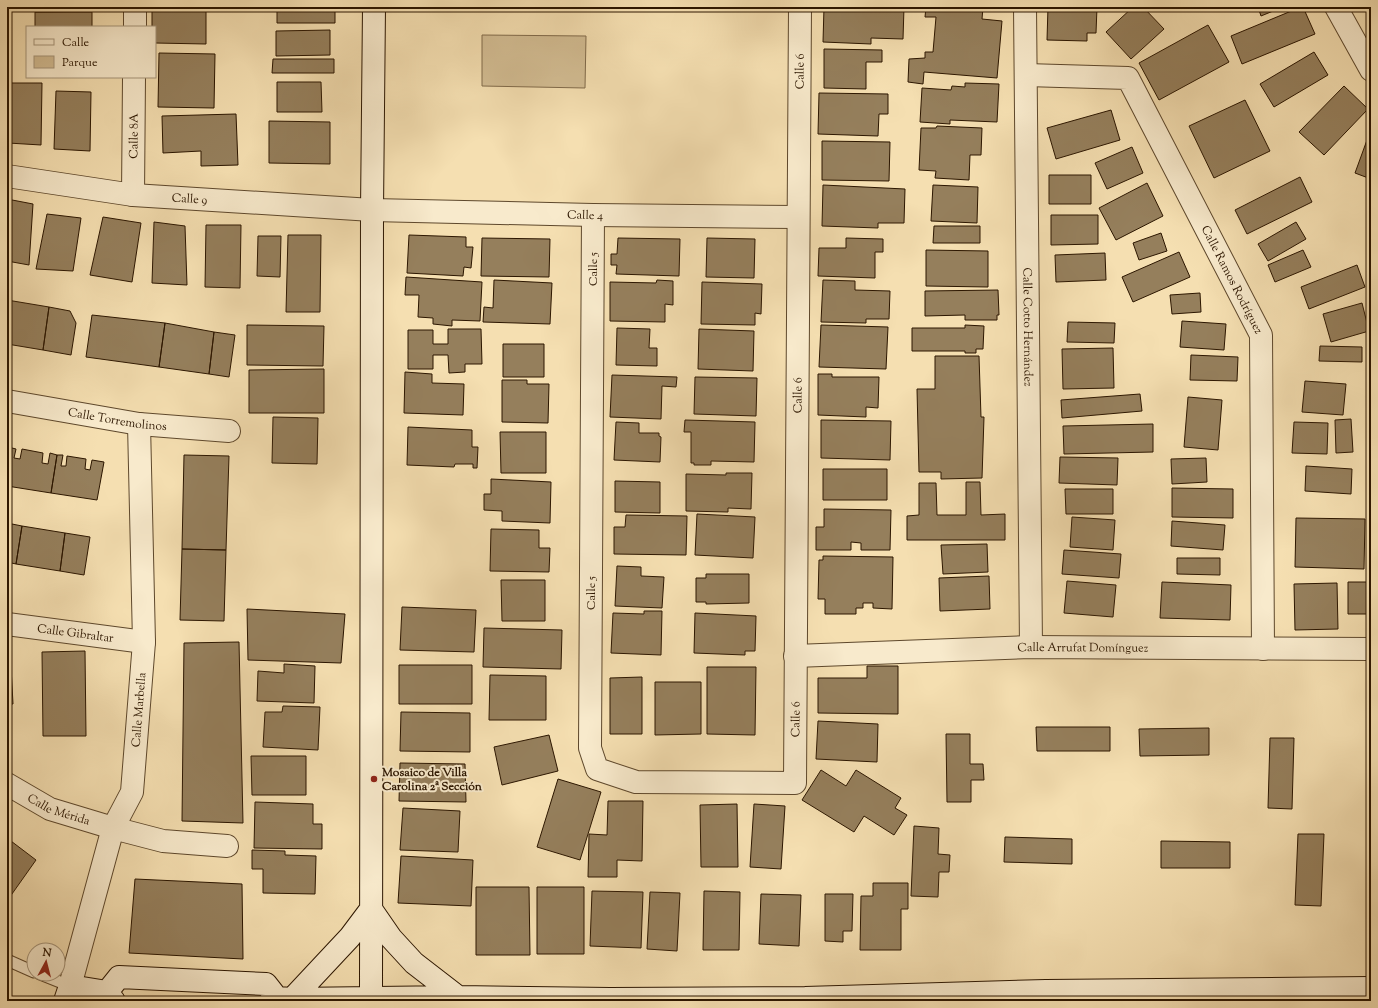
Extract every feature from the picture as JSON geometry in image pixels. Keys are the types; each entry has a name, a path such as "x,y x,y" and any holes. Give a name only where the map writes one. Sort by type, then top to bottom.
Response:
{"street":[{"path":"135,7 135,26"},
{"path":"371,1000 372,210 374,7"},
{"name":"Calle 6","path":"795,783 800,7"},
{"name":"Calle Cotto Hernández","path":"1025,7 1031,647"},
{"path":"1336,7 1371,70"},
{"name":"Calle Ramos Rodríguez","path":"1026,75 1128,78 1261,335 1263,649"},
{"name":"Calle 8A","path":"133,195 134,78"},
{"name":"Calle 9","path":"7,176 133,195 372,210"},
{"name":"Calle 4","path":"372,210 593,215 798,217"},
{"name":"Calle 5","path":"593,215 590,748 597,769 636,782 795,783"},
{"name":"Calle Torremolinos","path":"7,401 138,424 229,431"},
{"name":"Calle Marbella","path":"68,994 113,828 132,792 144,642 138,424"},
{"name":"Calle Gibraltar","path":"7,624 144,642"},
{"name":"Calle Arrufat Domínguez","path":"795,656 1031,647 1371,649"},
{"name":"Calle Mérida","path":"7,784 50,809 113,828 163,841 226,846"},
{"path":"371,909 391,938 414,963 455,999"},
{"path":"284,1000 350,937 371,909"},
{"path":"68,994 110,996 119,977 227,992 266,984 284,1000 805,999 1046,996 1371,988"}],"lane":[{"path":"7,960 26,968"},
{"path":"51,982 68,994"}],"green space":[{"path":"482,35 586,36 585,88 482,86"}],"building":[{"path":"35,7 103,7 103,11 35,12"},
{"path":"277,7 335,7 335,23 277,23"},
{"path":"824,7 904,7 903,39 871,38 871,44 823,42"},
{"path":"926,7 983,7 982,19 1002,21 997,78 924,72 923,84 908,82 909,59 925,58 925,52 933,52 936,17 925,17"},
{"path":"1048,7 1097,7 1096,33 1087,33 1087,41 1047,40"},
{"path":"1133,7 1143,7 1164,29 1131,59 1106,32"},
{"path":"1258,7 1277,7 1278,9 1261,16"},
{"path":"1303,7 1315,34 1242,64 1231,36"},
{"path":"152,8 206,10 206,44 156,43 156,26 152,26"},
{"path":"35,12 92,12 92,26 35,26"},
{"path":"1208,25 1229,62 1159,100 1139,63"},
{"path":"330,30 330,55 276,56 276,31"},
{"path":"824,49 882,50 882,62 866,62 866,89 824,88"},
{"path":"1314,52 1328,75 1274,107 1260,84"},
{"path":"159,53 215,54 214,108 158,107"},
{"path":"273,59 334,59 334,73 272,73"},
{"path":"277,82 321,82 322,112 277,112"},
{"path":"10,83 42,83 41,145 8,143"},
{"path":"965,83 999,84 997,122 950,120 950,124 920,122 922,88 951,90 952,86 965,87"},
{"path":"1344,86 1368,109 1324,155 1299,132"},
{"path":"56,91 91,92 90,151 54,149"},
{"path":"819,93 888,94 888,114 879,114 878,136 818,134"},
{"path":"1245,100 1270,151 1214,178 1189,126"},
{"path":"1111,110 1120,140 1056,159 1047,128"},
{"path":"236,114 238,165 201,166 201,151 163,153 162,116"},
{"path":"269,121 330,122 330,164 269,163"},
{"path":"937,126 982,128 981,155 970,155 969,180 935,178 936,171 919,170 921,128 936,128"},
{"path":"1371,129 1371,179 1355,173"},
{"path":"822,141 890,142 889,181 822,180"},
{"path":"1132,147 1143,173 1107,189 1095,163"},
{"path":"1049,175 1091,175 1091,204 1049,204"},
{"path":"1300,177 1312,202 1247,234 1235,210"},
{"path":"1147,183 1163,216 1116,240 1099,208"},
{"path":"823,185 905,189 904,223 878,223 878,228 822,226"},
{"path":"933,185 978,187 977,223 931,221"},
{"path":"7,199 33,204 29,265 7,261"},
{"path":"47,214 81,218 73,271 36,269"},
{"path":"1051,215 1098,215 1098,244 1051,245"},
{"path":"103,217 141,223 132,282 90,275"},
{"path":"154,222 185,226 187,285 152,283"},
{"path":"1296,222 1306,239 1268,261 1258,244"},
{"path":"206,225 241,225 240,288 205,287"},
{"path":"934,226 980,226 980,243 933,243"},
{"path":"1161,233 1167,251 1139,260 1133,243"},
{"path":"288,235 321,235 320,312 286,312"},
{"path":"409,235 466,237 466,247 473,247 471,268 464,267 463,276 407,273"},
{"path":"258,236 281,236 280,277 257,276"},
{"path":"482,238 550,239 549,277 481,276"},
{"path":"618,238 680,239 679,276 616,274 617,265 611,265 611,254 617,254"},
{"path":"707,238 755,239 754,278 706,277"},
{"path":"846,238 883,239 883,252 875,252 875,278 818,276 819,248 846,248"},
{"path":"926,250 988,251 988,287 926,286"},
{"path":"1303,250 1311,267 1275,282 1268,265"},
{"path":"1179,252 1190,277 1133,302 1122,277"},
{"path":"1105,253 1106,280 1056,282 1055,255"},
{"path":"1357,265 1365,287 1309,309 1301,287"},
{"path":"406,277 482,282 480,321 452,320 452,326 433,324 433,318 418,317 419,295 405,295"},
{"path":"494,280 552,283 550,324 483,322 484,307 493,308"},
{"path":"657,280 673,281 673,305 665,304 665,322 610,321 610,282 656,283"},
{"path":"823,280 855,281 855,290 890,291 889,319 866,319 866,323 821,322"},
{"path":"702,282 762,284 761,314 755,313 755,325 701,324"},
{"path":"998,290 999,315 997,315 997,320 965,320 965,315 925,316 925,291"},
{"path":"1200,293 1201,312 1172,314 1170,295"},
{"path":"7,300 49,307 43,350 7,344"},
{"path":"1362,303 1369,331 1331,342 1323,314"},
{"path":"49,307 70,311 76,323 71,355 43,350"},
{"path":"92,315 165,323 159,367 86,357"},
{"path":"1182,321 1226,324 1224,350 1180,347"},
{"path":"1068,322 1115,323 1114,343 1067,342"},
{"path":"165,323 214,332 209,374 159,367"},
{"path":"247,325 324,326 323,366 247,365"},
{"path":"821,325 888,327 886,369 819,367"},
{"path":"965,325 984,326 983,349 976,349 976,353 965,353 965,351 912,351 912,328 965,328"},
{"path":"617,328 650,329 649,348 657,348 657,366 616,365"},
{"path":"448,329 481,329 482,364 465,364 465,372 449,373 448,355 433,355 433,369 408,369 408,330 433,330 433,344 448,344"},
{"path":"699,329 754,331 753,371 698,369"},
{"path":"214,332 235,335 229,377 209,374"},
{"path":"503,344 544,344 544,377 503,377"},
{"path":"1320,346 1362,347 1362,362 1319,361"},
{"path":"1113,348 1114,388 1063,389 1062,349"},
{"path":"1191,355 1238,357 1237,381 1190,380"},
{"path":"935,356 979,356 981,417 984,417 982,478 941,479 941,472 919,472 917,389 935,389"},
{"path":"324,369 324,413 249,413 249,370"},
{"path":"405,372 432,374 432,383 464,384 463,415 404,413"},
{"path":"818,374 832,374 832,377 879,377 878,408 866,407 866,417 818,415"},
{"path":"612,375 677,377 676,387 662,386 661,419 610,417"},
{"path":"695,377 757,378 756,416 694,414"},
{"path":"502,380 527,380 527,384 549,384 548,423 502,422"},
{"path":"1305,381 1346,384 1343,415 1302,412"},
{"path":"1140,394 1142,411 1062,418 1061,400"},
{"path":"1188,397 1222,400 1218,450 1184,447"},
{"path":"273,417 318,418 317,464 272,463"},
{"path":"1351,419 1353,452 1336,453 1335,420"},
{"path":"685,420 755,422 754,462 711,461 711,465 694,465 694,463 691,463 691,432 684,432"},
{"path":"821,420 891,421 890,460 821,458"},
{"path":"616,422 639,423 639,433 659,433 659,436 661,437 660,462 614,460"},
{"path":"1294,422 1328,423 1327,454 1292,453"},
{"path":"1153,424 1153,452 1064,454 1063,426"},
{"path":"408,427 472,430 472,447 478,447 477,468 473,468 473,464 455,464 454,467 407,465"},
{"path":"500,432 546,432 546,473 501,473"},
{"path":"8,447 16,449 14,458 20,459 22,449 43,453 42,463 48,464 50,453 57,455 51,493 7,486"},
{"path":"57,455 63,455 61,466 66,466 67,456 86,459 85,469 90,470 92,460 104,462 97,500 51,493"},
{"path":"184,455 229,456 226,550 182,549"},
{"path":"1060,457 1118,458 1117,485 1059,483"},
{"path":"1206,458 1207,482 1172,484 1171,459"},
{"path":"1306,466 1352,469 1351,494 1305,491"},
{"path":"823,469 887,469 887,500 823,500"},
{"path":"726,473 752,473 751,509 728,508 728,512 686,511 686,474 726,475"},
{"path":"491,479 551,482 550,523 502,521 502,511 484,510 484,494 491,494"},
{"path":"615,481 660,482 660,513 615,512"},
{"path":"966,482 980,482 981,515 1005,514 1005,540 907,540 907,516 919,515 919,483 936,483 937,515 966,515"},
{"path":"1172,488 1233,489 1233,518 1172,517"},
{"path":"1065,489 1113,489 1113,514 1066,514"},
{"path":"824,509 891,510 890,550 861,550 861,543 851,542 851,550 816,550 816,527 824,527"},
{"path":"697,514 755,517 753,558 695,555"},
{"path":"626,515 687,516 686,555 614,554 614,527 625,527"},
{"path":"1072,517 1115,520 1113,550 1070,547"},
{"path":"1296,518 1365,519 1364,569 1295,567"},
{"path":"1172,521 1225,525 1223,550 1171,546"},
{"path":"7,523 22,526 16,564 7,562"},
{"path":"22,526 65,533 60,571 16,564"},
{"path":"491,529 539,530 539,548 550,548 549,572 490,571"},
{"path":"65,533 90,537 84,575 60,571"},
{"path":"987,544 988,572 943,574 941,545"},
{"path":"182,549 226,550 224,621 180,620"},
{"path":"1064,550 1121,554 1119,578 1062,574"},
{"path":"823,556 893,557 892,609 873,608 873,603 863,603 863,608 856,608 856,614 825,614 825,599 818,599 819,560 823,560"},
{"path":"1177,558 1220,558 1220,575 1177,574"},
{"path":"617,566 641,567 641,576 664,577 662,608 615,606"},
{"path":"706,574 749,574 749,603 706,604 706,602 696,602 696,578 706,578"},
{"path":"989,576 990,609 940,611 939,578"},
{"path":"501,580 545,580 545,621 502,621"},
{"path":"1067,581 1116,585 1113,617 1064,613"},
{"path":"1162,582 1231,585 1230,620 1160,618"},
{"path":"1348,582 1371,582 1371,614 1348,614"},
{"path":"1337,583 1338,629 1295,630 1294,584"},
{"path":"402,607 476,610 474,652 400,650"},
{"path":"247,609 345,614 341,663 248,660"},
{"path":"644,611 662,611 661,655 611,653 613,613 644,614"},
{"path":"695,613 756,616 755,651 745,651 745,655 694,653"},
{"path":"484,628 562,630 561,669 483,667"},
{"path":"239,642 243,823 182,821 184,643"},
{"path":"85,651 86,736 43,736 42,652"},
{"path":"284,664 315,666 314,703 257,701 258,671 284,673"},
{"path":"399,665 472,665 472,704 399,704"},
{"path":"867,666 898,666 898,714 818,713 818,678 867,678"},
{"path":"7,667 11,667 13,704 7,704"},
{"path":"707,667 756,667 755,735 707,734"},
{"path":"490,675 546,676 546,720 489,720"},
{"path":"642,677 642,734 610,734 610,678"},
{"path":"655,682 701,682 701,734 655,735"},
{"path":"283,706 320,707 318,750 263,747 265,712 282,712"},
{"path":"401,712 470,713 470,752 400,751"},
{"path":"818,721 878,724 877,762 816,759"},
{"path":"1036,727 1110,727 1110,751 1037,751"},
{"path":"1209,728 1209,755 1140,756 1139,729"},
{"path":"946,734 970,734 970,764 983,764 984,780 971,780 971,802 947,802"},
{"path":"549,735 558,771 502,785 494,747"},
{"path":"1270,738 1294,738 1292,809 1268,808"},
{"path":"251,756 306,756 306,795 252,795"},
{"path":"400,763 465,764 466,802 399,801"},
{"path":"821,770 846,786 856,770 901,798 895,808 907,815 894,835 864,816 854,832 802,800"},
{"path":"558,779 601,792 580,860 537,847"},
{"path":"608,801 643,801 642,861 617,860 617,877 588,877 589,834 607,835"},
{"path":"255,802 313,804 313,824 322,824 322,849 254,848"},
{"path":"737,804 738,867 701,867 700,805"},
{"path":"754,804 785,806 781,869 750,867"},
{"path":"403,808 460,811 458,852 400,850"},
{"path":"914,826 939,828 938,854 950,855 949,872 939,872 938,897 911,896"},
{"path":"1298,834 1324,834 1321,906 1295,905"},
{"path":"1005,837 1072,839 1072,864 1004,862"},
{"path":"7,838 36,860 7,901"},
{"path":"1161,841 1230,842 1230,868 1161,868"},
{"path":"252,850 285,851 285,855 316,856 315,894 263,893 263,869 252,869"},
{"path":"401,856 473,860 471,906 398,903"},
{"path":"135,879 242,884 243,959 129,953"},
{"path":"873,883 908,883 908,909 901,909 901,950 860,950 861,896 873,896"},
{"path":"476,887 529,887 530,955 476,955"},
{"path":"537,887 584,887 584,954 537,954"},
{"path":"592,891 643,892 641,948 590,946"},
{"path":"704,891 740,892 739,950 703,950"},
{"path":"650,892 680,893 677,951 647,949"},
{"path":"761,894 801,895 799,946 759,944"},
{"path":"825,894 853,894 852,931 843,931 843,942 825,941"}],"place":[{"name":"Mosaico de Villa Carolina 2ª Sección","path":"374,779"}]}
